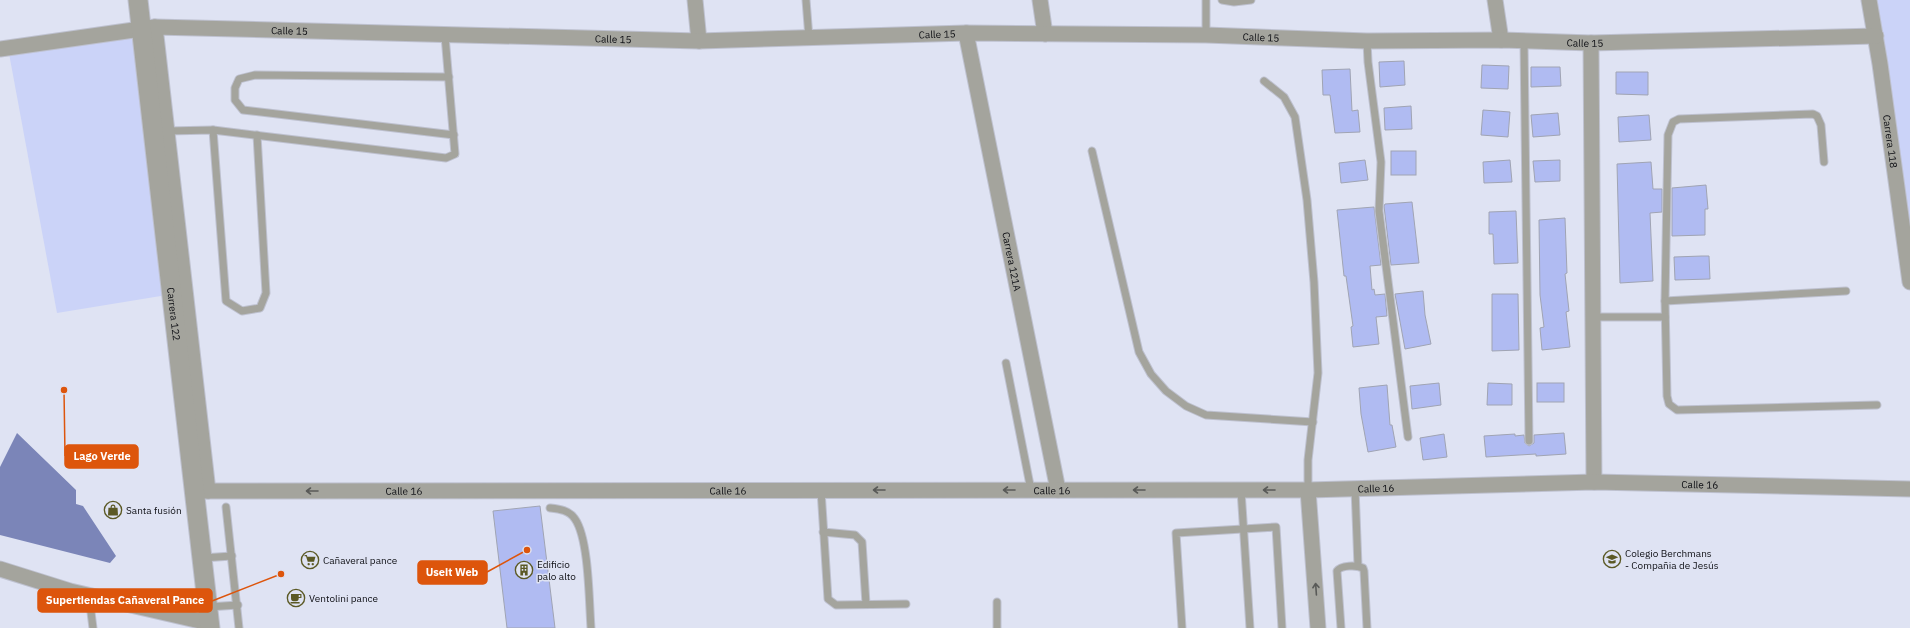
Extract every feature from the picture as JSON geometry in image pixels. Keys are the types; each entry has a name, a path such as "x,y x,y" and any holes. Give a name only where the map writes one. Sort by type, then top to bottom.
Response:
{"street":[{"name":"Carrera 122","path":"138,0 148,27 167,131 201,491 202,558 209,619"},
{"path":"695,0 699,41"},
{"path":"1040,0 1045,34"},
{"path":"1495,0 1501,40"},
{"name":"Carrera 118","path":"1869,0 1876,36 1910,282"},
{"name":"Carrera 122","path":"148,27 201,491"},
{"name":"Calle 15","path":"0,49 148,27 445,36 699,41 966,33 1206,35 1367,41 1501,40 1524,42 1591,43 1876,36"},
{"name":"Carrera 121A","path":"966,33 1058,490"},
{"path":"1591,43 1594,482"},
{"name":"Calle 16","path":"201,491 1308,490 1594,482 1910,489"},
{"path":"1308,490 1318,628"},
{"path":"0,569 89,596 209,619"}],"lane":[{"path":"806,0 809,38"},
{"path":"1206,0 1206,35"},
{"path":"1222,0 1234,2 1251,0"},
{"path":"167,131 213,130 446,158 455,154 450,77 445,36"},
{"path":"1367,41 1368,62 1380,162 1379,211 1408,437"},
{"path":"1524,42 1529,441"},
{"path":"450,77 255,75 239,79 235,88 235,100 243,110 454,135"},
{"path":"1264,81 1284,97 1294,117 1307,200 1314,282 1318,373 1308,460 1308,490"},
{"path":"1824,162 1820,120 1813,114 1679,119 1673,122 1668,135 1665,301 1667,396 1669,404 1677,410 1877,405"},
{"path":"213,130 226,301 242,311 260,308 266,293 258,135"},
{"path":"1092,151 1139,352 1151,374 1166,391 1186,406 1206,415 1313,422"},
{"path":"1665,301 1846,291"},
{"path":"1592,318 1665,317"},
{"path":"1006,363 1031,490"},
{"path":"1355,488 1358,566"},
{"path":"821,490 828,599 836,605 906,604"},
{"path":"1241,490 1250,628"},
{"path":"226,507 238,604 239,628"},
{"path":"550,508 567,512 575,519 581,533 591,628"},
{"path":"1182,628 1176,533 1276,527 1282,628"},
{"path":"823,532 855,535 862,542 866,604"},
{"path":"202,558 232,556"},
{"path":"1341,628 1337,572 1342,568 1358,566 1363,568 1364,571 1367,628"},
{"path":"89,596 93,628"},
{"path":"997,602 997,628"},
{"path":"209,619 238,604"}],"shaded area":[{"path":"1869,0 1910,0 1910,282"},
{"path":"142,28 173,294 57,313 8,48"},
{"path":"17,433 76,490 76,504 83,506 116,556 110,563 0,535 0,467"}],"building":[{"path":"1404,61 1405,85 1380,87 1379,62"},
{"path":"1482,65 1509,66 1508,89 1481,88"},
{"path":"1531,67 1560,67 1561,86 1531,87"},
{"path":"1350,69 1352,111 1358,110 1360,132 1335,133 1330,95 1323,95 1322,70"},
{"path":"1616,72 1648,72 1648,95 1616,94"},
{"path":"1411,106 1412,129 1385,130 1384,108"},
{"path":"1483,110 1510,112 1508,137 1481,135"},
{"path":"1558,113 1560,135 1533,137 1531,115"},
{"path":"1649,115 1651,140 1619,142 1618,117"},
{"path":"1391,151 1416,151 1416,175 1391,175"},
{"path":"1365,160 1368,180 1341,183 1339,163"},
{"path":"1510,160 1512,182 1484,183 1483,162"},
{"path":"1560,160 1560,181 1535,182 1533,161"},
{"path":"1651,162 1653,189 1662,189 1662,212 1650,213 1653,281 1620,283 1617,164"},
{"path":"1706,185 1708,209 1705,209 1705,235 1672,236 1672,188"},
{"path":"1412,202 1419,263 1391,265 1384,206 1385,204"},
{"path":"1374,207 1381,265 1370,266 1372,290 1374,289 1375,295 1385,294 1387,316 1376,317 1379,344 1353,347 1351,327 1353,326 1346,276 1344,276 1337,210"},
{"path":"1516,211 1518,263 1494,264 1493,234 1489,234 1489,212"},
{"path":"1565,218 1567,273 1565,274 1569,311 1566,312 1570,347 1542,350 1540,328 1544,327 1540,295 1539,220"},
{"path":"1709,256 1710,279 1675,280 1674,257"},
{"path":"1423,291 1425,315 1431,344 1405,349 1395,294"},
{"path":"1492,294 1518,294 1519,350 1492,351"},
{"path":"1439,383 1441,405 1412,409 1410,386"},
{"path":"1488,383 1512,384 1512,405 1487,405"},
{"path":"1537,383 1564,383 1564,402 1537,402"},
{"path":"1387,385 1390,425 1392,425 1396,447 1368,452 1361,414 1359,388"},
{"path":"1564,433 1566,454 1486,457 1484,436 1515,434 1515,436 1524,435 1525,443 1529,446 1534,443 1534,435"},
{"path":"1444,434 1447,457 1423,460 1420,438"},
{"name":"Edificio palo alto","path":"540,506 555,628 507,628 493,511"}],"place":[{"name":"Lago Verde","path":"64,390"},
{"name":"Santa fusión","path":"113,510"},
{"name":"Useit Web","path":"527,550"},
{"name":"Colegio Berchmans - Compañia de Jesús","path":"1612,559"},
{"name":"Cañaveral pance","path":"310,560"},
{"name":"Edificio palo alto","path":"524,570"},
{"name":"Supertiendas Cañaveral Pance","path":"281,574"},
{"name":"Ventolini pance","path":"296,598"}]}
